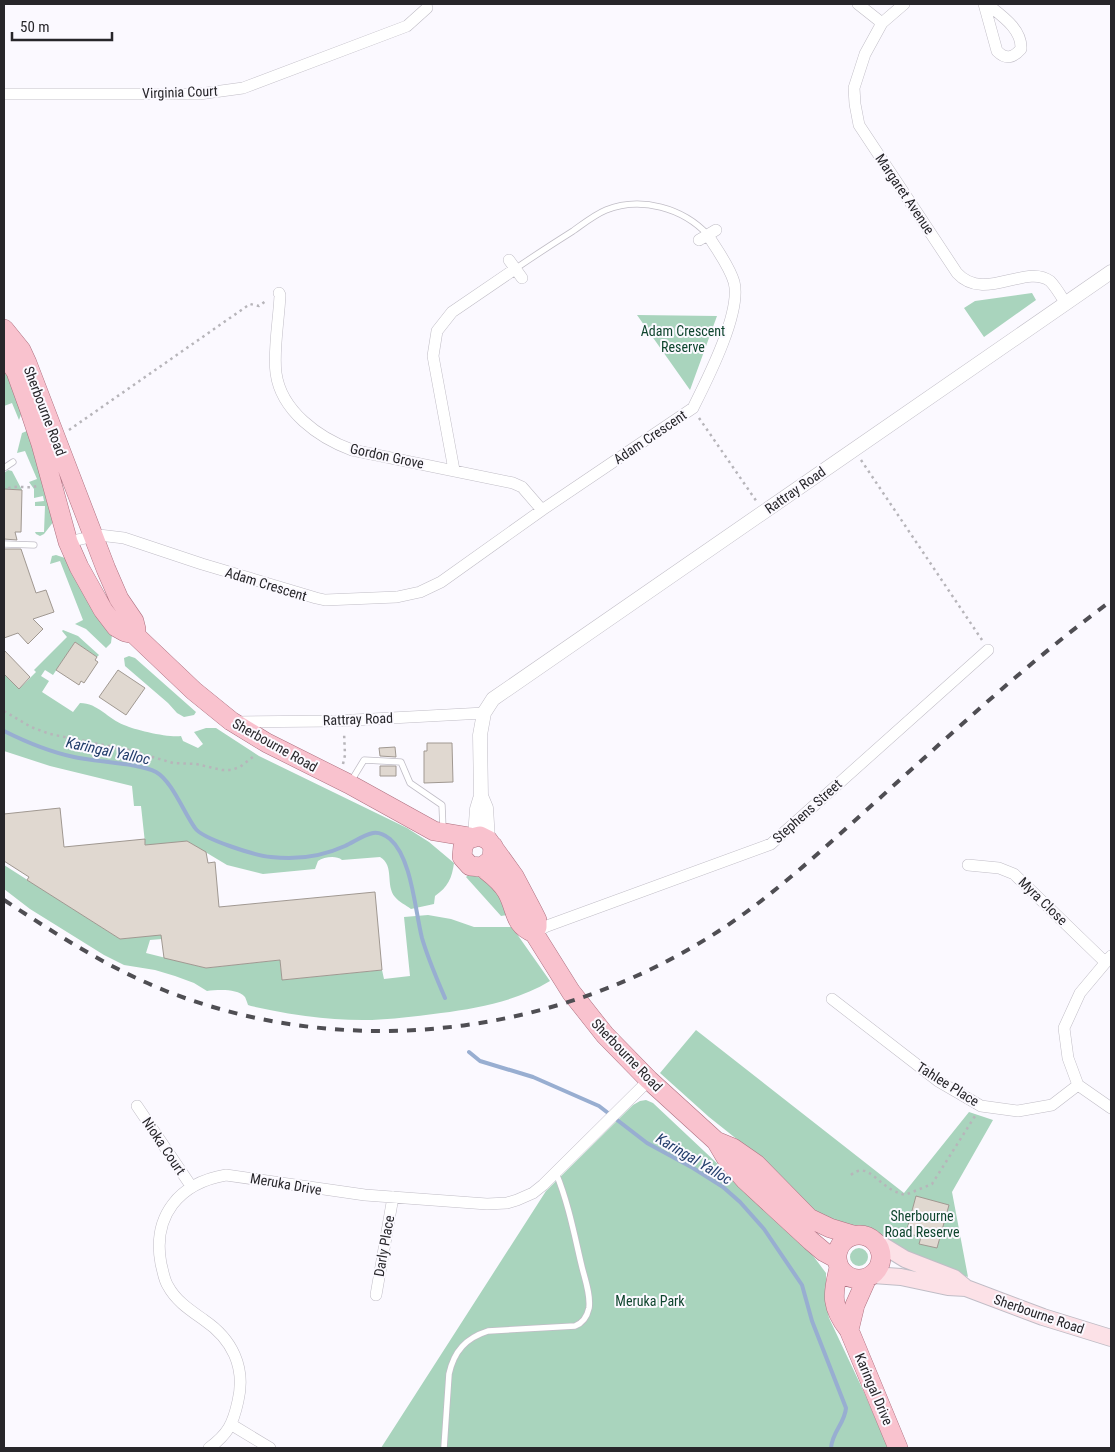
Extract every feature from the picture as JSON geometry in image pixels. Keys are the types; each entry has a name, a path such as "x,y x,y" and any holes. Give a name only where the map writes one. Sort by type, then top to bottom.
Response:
{"main road":[{"name":"Sherbourne Road","path":"4,329 24,356 116,594 136,625 134,634"},
{"name":"Sherbourne Road","path":"4,353 16,372 29,408 68,542 79,567 108,618 120,630 134,634 194,691 231,721 267,743 439,832 482,840"},
{"name":"Sherbourne Road","path":"439,832 448,846 462,857"},
{"path":"482,840 514,876 534,912 537,920 534,934"},
{"path":"482,840 492,859 482,867 466,864 462,857 463,846 482,840"},
{"name":"Sherbourne Road","path":"482,867 502,884 511,900 521,926 534,934 596,1025 649,1080 716,1141 726,1158 745,1180 811,1241 838,1263"},
{"name":"Sherbourne Road","path":"716,1141 733,1148 756,1164 810,1218 830,1228 853,1236"},
{"path":"849,1330 855,1305 870,1276 878,1270 882,1258 881,1251 874,1240 860,1234 846,1239 837,1251 838,1263 843,1273 854,1279 870,1276"},
{"name":"Sherbourne Road","path":"874,1240 905,1259 954,1278 966,1288"},
{"name":"Karingal Drive","path":"838,1263 833,1297 840,1319 849,1330 898,1448"},
{"name":"Sherbourne Road","path":"870,1276 901,1277 948,1287 966,1288 1019,1308 1111,1338"}],"street":[{"path":"858,4 882,23"},
{"name":"Margaret Avenue","path":"904,4 882,23 865,54 854,88 854,104 859,125 963,280 976,285 1030,277 1044,278 1055,287 1066,304"},
{"name":"Virginia Court","path":"4,94 199,94 243,88 407,26 427,8"},
{"name":"Adam Crescent","path":"68,542 93,535 124,538 227,572 316,598 334,600 397,597 420,592 441,582 542,510 693,408 705,384 731,319 735,291 729,270 707,235"},
{"name":"Adam Crescent","path":"454,470 434,363 434,344 437,331 452,312 515,269"},
{"name":"Rattray Road","path":"231,721 343,721 484,713 490,703 504,691 1111,272"},
{"name":"Gordon Grove","path":"279,293 276,372 278,384 298,416 319,434 335,444 352,450 513,483 522,487 542,510"},
{"name":"Stephens Street","path":"534,934 547,926 770,844 988,650"},
{"path":"482,840 477,808 481,796 480,735 484,713"},
{"name":"Myra Close","path":"968,865 999,868 1014,874 1108,959"},
{"path":"1108,959 1080,993 1064,1028 1068,1058 1078,1085 1111,1108"},
{"name":"Tahlee Place","path":"832,1000 938,1081 980,1106 1018,1110 1052,1105 1078,1085"},
{"name":"Meruka Drive","path":"232,1425 240,1387 235,1354 220,1333 177,1299 168,1286 159,1253 160,1232 170,1209 176,1199 191,1186 204,1180 226,1175 327,1191 393,1198 487,1204 506,1203 533,1193 556,1173 649,1080"},
{"name":"Nioka Court","path":"137,1106 191,1186"},
{"name":"Darly Place","path":"376,1295 393,1198"},
{"path":"209,1448 220,1440 232,1425 270,1448"}],"lane":[{"name":"Adam Crescent","path":"515,269 605,210 616,207 645,205 666,208 685,215 698,224 707,235"},
{"path":"4,468 13,462"},
{"path":"4,544 34,545"},
{"path":"344,782 364,760 401,762 410,783 442,805 439,832"},
{"path":"444,1448 449,1374 452,1362 466,1341 488,1331 575,1326 582,1322 587,1315 589,1303 587,1286 556,1173"}],"path":[{"path":"56,440 250,304 259,306 279,293"},
{"path":"693,408 764,512"},
{"path":"854,449 988,650"},
{"path":"9,489 18,485 32,487 43,485"},
{"path":"4,711 31,727 50,734 128,750 173,763 196,764 222,770 231,770 240,767 254,756"},
{"path":"343,721 344,782"},
{"path":"850,1176 859,1170 868,1172 884,1185 905,1195 932,1184 980,1106"}],"green space":[{"path":"1032,293 1036,300 984,337 964,308 975,301"},
{"name":"Adam Crescent Reserve","path":"637,315 717,316 690,390"},
{"path":"4,363 22,412 19,420 12,403 4,406"},
{"path":"27,431 31,433 54,521 44,534 40,536 35,532 44,532 45,506 35,506 35,502 44,501 43,496 34,498 34,489 29,482 37,479 25,451 17,453 22,433"},
{"path":"8,470 12,471 22,490 4,489 4,473"},
{"path":"56,555 65,558 112,635 111,643 106,648 86,629 75,624 83,620 60,561 50,564 52,556"},
{"path":"63,630 78,636 99,655 97,657 75,642 53,675 45,670 41,676 49,681 42,692 73,712 80,703 86,704 98,708 124,725 152,733 181,736 183,741 198,748 203,744 194,732 206,728 216,728 259,756 407,828 429,842 454,863 449,882 435,896 434,904 411,909 397,899 392,892 389,870 385,861 380,857 342,860 337,857 323,858 318,861 315,869 263,874 227,865 187,841 162,939 150,940 146,953 206,968 280,960 282,980 382,970 384,979 410,976 404,917 428,915 451,919 474,927 512,927 550,981 511,999 469,1009 441,1013 372,1020 342,1020 296,1015 248,1005 245,997 237,992 227,990 207,991 194,983 175,976 155,970 124,965 104,955 30,909 4,889 4,865 120,939 155,935 141,806 134,806 132,786 50,766 4,751 4,674 19,689 36,672 34,670 67,637"},
{"path":"129,656 135,658 196,712 194,715 184,717 177,713 125,666 124,658"},
{"path":"469,874 484,879 499,893 507,915 501,916 466,877"},
{"name":"Sherbourne Road Reserve","path":"696,1030 904,1193 969,1112 993,1120 952,1192 968,1277 928,1263 892,1245 870,1229 838,1222 815,1211 773,1168 709,1117 660,1073"},
{"name":"Meruka Park","path":"646,1100 653,1103 808,1249 826,1273 826,1302 829,1318 888,1448 381,1448 546,1191 633,1105"},
{"path":"859,1248 865,1251 868,1257 865,1263 859,1266 853,1263 850,1257 853,1251"}],"building":[{"path":"4,489 22,490 21,532 15,532 17,540 4,539"},
{"path":"4,549 21,549 36,593 46,590 54,612 33,619 43,629 28,644 18,633 4,638"},
{"path":"75,642 97,657 95,660 98,662 84,683 81,681 79,685 56,670"},
{"path":"4,650 30,677 19,689 4,674"},
{"path":"118,670 145,688 126,715 99,697"},
{"path":"427,743 452,743 453,782 424,783 424,751 427,751"},
{"path":"395,747 396,757 380,756 379,748"},
{"path":"380,766 396,766 396,776 380,776"},
{"path":"60,808 64,847 145,839 145,845 187,841 206,852 208,863 215,862 219,907 375,892 382,970 282,980 280,960 206,968 164,958 161,935 120,939 27,880 29,877 4,861 4,814"},
{"path":"916,1196 949,1205 937,1248 919,1244 921,1237 906,1233"}],"waterway":[{"name":"Karingal Yalloc","path":"4,731 38,746 65,755 139,767 156,772 167,782 195,828 218,842 254,854 280,858 309,856 337,849 369,834 377,833 386,836 397,848 408,872 422,938 445,998"},
{"name":"Karingal Yalloc","path":"469,1052 480,1061 533,1077 599,1106 647,1143 723,1187 740,1202 764,1229 802,1285 812,1321 846,1408 831,1448"}],"railway":[{"path":"4,900 63,938 124,972 166,991 239,1014 314,1027 390,1031 466,1025 540,1010 612,986 681,954 745,913 810,861 1019,674 1111,601"}]}
